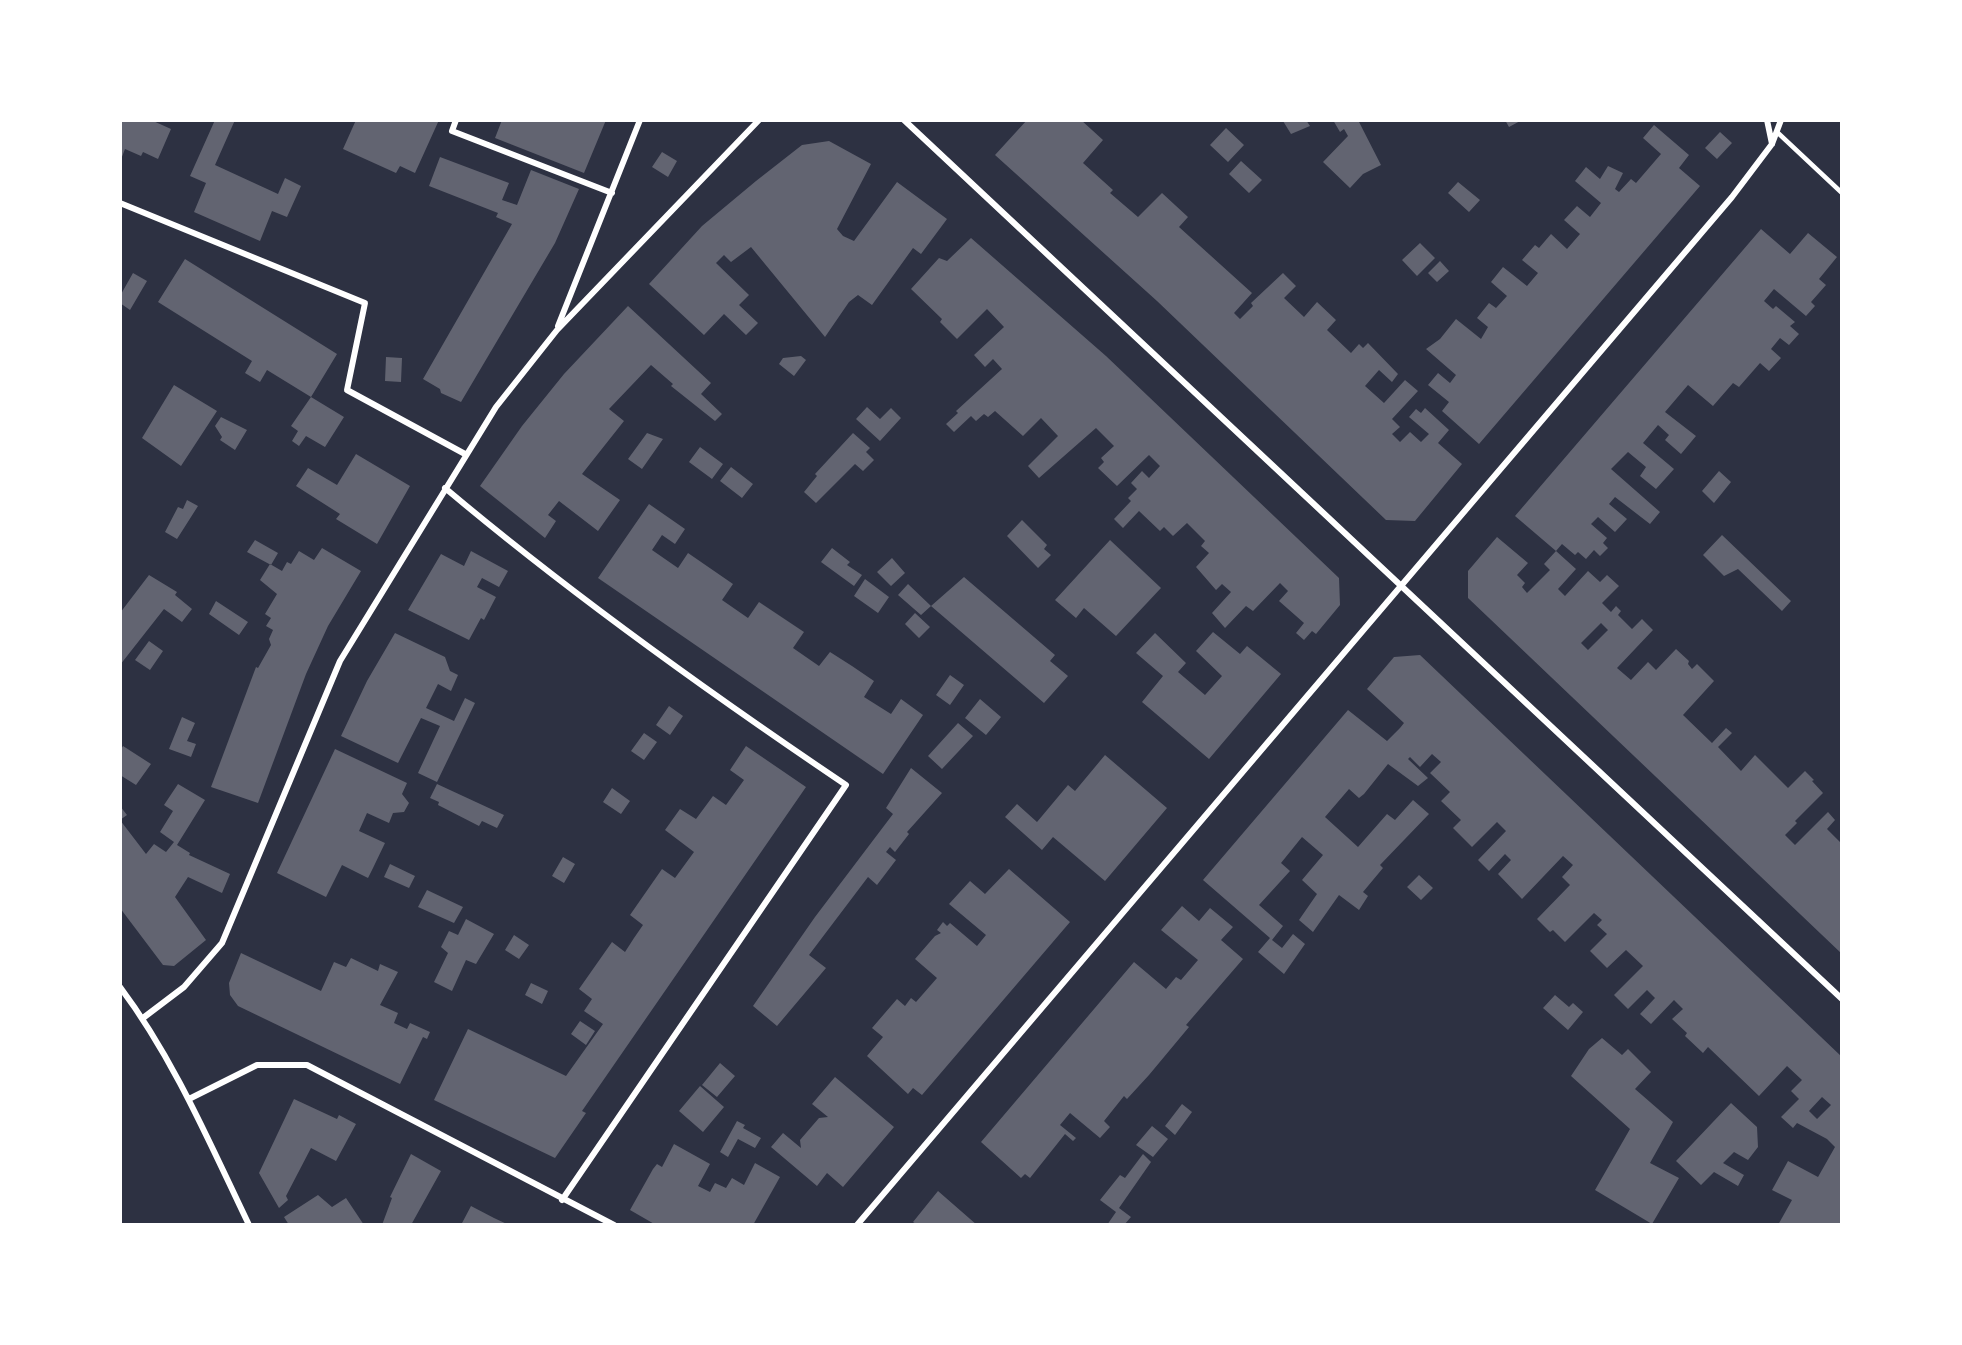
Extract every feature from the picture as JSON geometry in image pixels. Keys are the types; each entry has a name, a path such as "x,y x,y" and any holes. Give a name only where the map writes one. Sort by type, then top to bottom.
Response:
{"street":[{"path":"456,120 452,130 612,193"},
{"path":"557,330 640,120"},
{"path":"143,1018 184,987 222,943 340,661 465,454 496,407 557,330 759,120"},
{"path":"904,120 1842,999"},
{"path":"1767,120 1772,144"},
{"path":"857,1225 1732,197 1772,144 1781,120"},
{"path":"120,203 365,303 347,390 465,454"},
{"path":"445,488 536,564 725,703 846,785 562,1200"},
{"path":"120,987 143,1018 189,1099 249,1225"},
{"path":"189,1099 257,1065 307,1065 442,1134 562,1200 614,1225"}],"lane":[{"path":"1777,132 1842,193"}],"building":[{"path":"120,120 151,120 171,129 158,159 143,152 141,156 125,149 120,162"},
{"path":"215,120 235,120 215,165 278,194 285,178 301,186 287,217 272,211 260,241 194,212 206,183 190,176"},
{"path":"356,120 439,120 415,173 400,166 396,173 343,149"},
{"path":"502,120 606,120 584,173 495,138"},
{"path":"1027,120 1081,120 1103,140 1083,163 1113,190 1110,193 1138,217 1162,193 1188,217 1179,227 1252,293 1234,313 1240,319 1253,306 1251,303 1283,273 1296,286 1284,298 1304,317 1317,302 1336,320 1327,330 1351,353 1359,344 1363,348 1368,343 1398,374 1392,382 1379,370 1365,386 1384,403 1405,380 1418,391 1392,419 1400,427 1392,434 1400,442 1410,432 1421,442 1429,434 1409,417 1416,409 1421,413 1425,408 1449,430 1438,443 1462,464 1415,521 1386,520 1157,301 995,155"},
{"path":"1306,120 1310,126 1291,134 1283,121"},
{"path":"1333,120 1358,120 1381,165 1363,174 1350,188 1323,162 1348,136 1344,129 1340,132"},
{"path":"1505,120 1522,120 1509,127"},
{"path":"1654,125 1689,155 1679,168 1700,186 1479,444 1442,411 1449,402 1428,385 1438,373 1450,383 1456,375 1426,349 1440,339 1456,319 1481,339 1488,327 1477,318 1489,303 1496,308 1507,296 1491,282 1503,267 1527,286 1538,273 1522,260 1535,245 1539,248 1551,234 1567,249 1580,234 1564,220 1577,206 1590,217 1601,203 1575,181 1586,167 1600,179 1608,166 1623,173 1615,189 1619,192 1631,179 1636,183 1661,154 1643,138"},
{"path":"1226,128 1244,145 1228,162 1210,145"},
{"path":"1720,132 1732,143 1717,159 1705,148"},
{"path":"829,141 871,164 837,229 843,236 854,241 897,182 947,219 921,254 913,248 872,305 858,295 849,302 825,337 751,247 731,262 724,255 716,263 749,295 739,305 758,323 746,335 724,314 704,335 649,284 702,226 756,181 802,145"},
{"path":"662,152 677,161 668,177 652,167"},
{"path":"440,157 509,183 502,200 517,205 531,170 579,189 555,243 461,402 441,393 440,389 423,379 512,224 496,217 498,213 429,186"},
{"path":"1241,161 1262,180 1249,193 1229,174"},
{"path":"1458,182 1480,200 1469,212 1448,193"},
{"path":"1761,229 1790,254 1808,233 1837,257 1819,279 1826,285 1811,302 1815,306 1806,316 1774,289 1764,301 1773,309 1776,306 1795,322 1790,326 1799,334 1789,345 1780,338 1771,349 1781,358 1769,371 1760,363 1739,387 1733,383 1713,406 1688,385 1665,412 1696,436 1681,454 1665,440 1669,435 1658,425 1643,443 1674,469 1656,489 1640,476 1646,467 1628,452 1611,469 1660,512 1650,524 1615,497 1609,504 1627,519 1615,532 1598,517 1591,524 1607,538 1603,543 1608,548 1600,556 1594,550 1586,559 1578,552 1575,555 1562,544 1556,551 1515,516"},
{"path":"971,238 1106,356 1339,578 1340,605 1316,634 1312,631 1304,640 1296,633 1304,623 1279,601 1288,591 1280,583 1253,611 1246,606 1225,628 1212,613 1231,592 1222,584 1216,590 1196,567 1209,553 1201,546 1205,541 1187,523 1173,536 1164,527 1160,531 1139,511 1123,528 1114,519 1131,501 1128,498 1137,489 1131,483 1142,471 1149,478 1160,466 1149,455 1117,486 1098,468 1104,462 1101,458 1114,446 1096,428 1039,478 1028,466 1058,436 1041,418 1023,436 995,411 988,417 984,414 976,421 971,416 954,432 946,424 958,413 956,411 1002,369 993,359 985,367 974,355 1004,327 987,309 957,339 940,322 942,319 911,289 939,258 947,261"},
{"path":"1420,243 1435,258 1417,276 1402,260"},
{"path":"185,259 337,354 311,397 267,370 260,382 245,373 252,361 158,302"},
{"path":"1440,261 1449,271 1437,282 1428,273"},
{"path":"133,273 147,281 130,310 120,303 120,296"},
{"path":"628,306 711,383 701,394 722,414 715,421 671,386 673,384 651,365 609,409 624,421 582,474 620,500 598,531 559,501 548,515 556,521 545,538 480,486 522,426 564,374"},
{"path":"801,356 806,360 794,376 779,364 783,358"},
{"path":"386,357 402,358 401,382 385,381"},
{"path":"174,385 217,411 181,466 142,438"},
{"path":"311,397 344,417 325,447 306,436 299,446 292,441 298,431 291,426"},
{"path":"867,407 880,419 891,408 901,418 880,441 856,419"},
{"path":"221,417 247,430 235,450 220,440 222,437 215,426"},
{"path":"647,433 663,439 642,469 628,459"},
{"path":"853,433 870,448 866,452 874,460 863,471 855,464 816,503 804,492 817,476 815,474"},
{"path":"700,447 723,464 712,479 689,462"},
{"path":"356,454 410,486 377,544 336,519 340,514 296,486 308,468 337,485"},
{"path":"731,467 753,484 742,498 720,481"},
{"path":"1719,471 1731,482 1714,503 1702,491"},
{"path":"187,500 198,506 177,539 165,532 178,507 183,509"},
{"path":"649,504 685,529 675,544 662,535 652,550 678,568 688,553 733,584 722,600 748,618 759,602 804,632 793,648 819,666 830,652 874,681 864,697 891,714 901,699 923,715 883,774 598,578"},
{"path":"1022,520 1047,545 1044,549 1051,555 1038,568 1007,536"},
{"path":"1722,535 1791,601 1782,611 1738,569 1724,576 1703,555"},
{"path":"1497,537 1528,563 1517,575 1525,583 1522,587 1527,593 1550,570 1544,564 1556,551 1576,569 1558,589 1565,596 1588,571 1600,582 1607,575 1619,586 1602,603 1611,612 1616,606 1621,611 1618,615 1632,629 1642,619 1653,630 1617,668 1631,680 1648,662 1656,670 1676,649 1689,661 1688,664 1692,669 1697,664 1714,681 1683,715 1712,743 1726,728 1732,733 1718,747 1741,771 1755,755 1788,788 1805,771 1814,780 1812,781 1823,793 1795,821 1797,823 1785,835 1795,845 1828,812 1835,820 1827,829 1842,844 1842,954 1468,598 1468,571","holes":["1601,623 1608,630 1588,650 1581,643"]},
{"path":"255,540 278,553 271,565 247,552"},
{"path":"1110,540 1161,588 1116,636 1084,608 1076,618 1055,600"},
{"path":"322,548 361,571 328,626 306,674 258,803 211,787 256,667 258,668 271,645 269,639 273,630 266,626 271,618 265,614 277,594 260,580 270,564 282,571 287,562 291,564 299,551 314,560"},
{"path":"832,548 850,562 847,565 862,575 854,586 821,562"},
{"path":"471,551 508,571 499,587 482,578 477,587 496,597 484,620 481,618 469,640 408,610 441,554 464,566"},
{"path":"892,558 905,573 891,586 877,572"},
{"path":"149,575 177,592 175,595 192,609 182,622 164,609 120,665 120,613"},
{"path":"964,577 1055,655 1050,661 1068,676 1044,703 931,606"},
{"path":"865,579 889,597 878,613 854,596"},
{"path":"908,584 931,606 921,615 898,595"},
{"path":"216,601 248,622 239,635 209,614"},
{"path":"915,613 930,627 919,638 905,624"},
{"path":"1213,632 1240,654 1247,646 1281,674 1209,759 1142,702 1163,676 1136,653 1155,633 1186,663 1178,672 1205,695 1222,676 1196,651"},
{"path":"395,633 445,657 450,671 458,675 451,691 438,684 426,708 454,721 465,698 475,703 437,782 418,773 440,726 421,718 398,763 341,736 367,681"},
{"path":"149,641 163,651 150,670 135,660"},
{"path":"1420,655 1842,1057 1842,1225 1778,1225 1792,1200 1772,1190 1788,1161 1818,1177 1835,1147 1827,1139 1797,1123 1793,1128 1781,1117 1799,1099 1791,1091 1802,1080 1787,1066 1759,1096 1708,1047 1703,1053 1685,1036 1687,1033 1672,1019 1683,1009 1674,1000 1651,1024 1640,1014 1655,998 1647,990 1628,1009 1614,995 1643,966 1626,950 1607,968 1590,951 1607,934 1597,925 1602,920 1594,913 1565,942 1537,919 1570,885 1562,877 1573,865 1563,856 1522,899 1498,874 1511,860 1505,854 1489,871 1478,860 1506,831 1497,822 1472,847 1453,828 1461,820 1441,801 1450,792 1430,773 1441,762 1432,754 1420,767 1410,757 1408,759 1428,778 1418,786 1388,764 1364,794 1359,798 1349,789 1325,817 1358,847 1387,814 1395,820 1413,800 1429,814 1380,865 1383,868 1363,892 1368,896 1359,910 1339,895 1313,932 1299,920 1317,894 1302,880 1323,855 1302,837 1281,863 1290,871 1259,905 1283,926 1272,940 1282,948 1293,934 1305,944 1284,974 1258,952 1270,938 1203,880 1348,710 1387,741 1400,728 1404,723 1367,689 1394,657","holes":["1822,1097 1831,1105 1817,1119 1809,1111"]},
{"path":"950,675 964,685 950,705 936,695"},
{"path":"980,699 1001,717 986,735 965,718"},
{"path":"669,706 683,716 670,735 656,725"},
{"path":"182,717 195,723 187,741 196,744 191,757 169,749"},
{"path":"958,723 973,736 942,769 928,756"},
{"path":"644,733 657,742 644,760 631,751"},
{"path":"123,746 151,764 136,785 120,775 120,751"},
{"path":"746,746 806,787 582,1111 586,1113 555,1158 434,1100 468,1029 566,1076 603,1024 584,1011 592,999 579,989 612,942 625,952 643,925 630,915 662,869 675,878 694,852 665,830 680,809 696,819 713,796 726,805 744,780 730,770"},
{"path":"335,749 407,783 402,794 409,803 404,812 393,813 389,823 367,813 359,831 385,843 373,868 368,878 342,865 326,897 277,873"},
{"path":"1105,755 1167,808 1105,881 1053,837 1042,850 1005,817 1017,804 1037,822 1068,785 1075,791"},
{"path":"911,768 942,793 907,832 909,834 895,852 890,847 886,852 896,860 877,885 868,877 809,955 826,968 777,1026 753,1006 815,917 893,814 886,808"},
{"path":"178,784 205,800 177,845 190,853 189,855 230,874 222,893 188,877 175,897 206,940 174,966 163,965 120,908 120,820 146,854 154,844 166,852 174,842 160,832 173,811 164,805"},
{"path":"437,784 504,815 497,828 482,821 479,826 438,805 439,802 430,798"},
{"path":"612,788 630,801 621,814 603,802"},
{"path":"120,806 127,815 120,820"},
{"path":"563,857 575,864 564,883 552,876"},
{"path":"390,864 415,876 409,888 384,877"},
{"path":"1009,869 1070,922 922,1095 913,1088 908,1094 867,1056 883,1037 872,1028 897,999 905,1006 911,998 916,1002 937,978 915,959 935,936 941,933 937,930 943,922 947,926 950,923 977,946 986,935 949,904 970,881 985,894"},
{"path":"1419,875 1433,888 1421,900 1407,887"},
{"path":"427,890 463,907 454,923 418,907"},
{"path":"1182,906 1199,921 1210,908 1233,927 1221,940 1243,959 1186,1025 1189,1027 1149,1075 1127,1099 1124,1096 1104,1121 1110,1127 1100,1138 1070,1113 1060,1125 1076,1138 1073,1141 1065,1134 1030,1178 1025,1174 1021,1178 981,1142 1134,962 1166,989 1176,977 1181,980 1198,960 1161,930"},
{"path":"466,919 494,934 476,964 466,960 452,991 434,982 448,953 441,947 449,931 458,935"},
{"path":"514,935 529,945 519,959 505,950"},
{"path":"241,953 321,991 334,962 346,967 351,958 378,971 380,964 398,972 380,1005 398,1013 394,1023 407,1029 410,1023 430,1032 427,1039 423,1037 400,1084 238,1006 230,995 229,983"},
{"path":"531,983 548,991 542,1004 525,995"},
{"path":"1555,995 1569,1007 1573,1003 1583,1012 1568,1030 1543,1008"},
{"path":"580,1021 595,1031 586,1045 571,1034"},
{"path":"1602,1038 1622,1055 1628,1049 1651,1072 1635,1089 1673,1122 1650,1163 1679,1178 1652,1224 1595,1190 1630,1129 1571,1076 1589,1049"},
{"path":"720,1063 735,1076 717,1097 702,1085"},
{"path":"835,1077 894,1127 843,1187 827,1173 817,1186 771,1147 783,1133 801,1148 800,1140 819,1118 828,1117 812,1104"},
{"path":"700,1086 724,1107 703,1132 679,1111"},
{"path":"294,1099 337,1119 339,1115 356,1124 336,1161 311,1148 286,1196 288,1200 279,1208 259,1173"},
{"path":"1731,1103 1757,1127 1758,1147 1748,1160 1734,1152 1723,1163 1744,1175 1738,1186 1714,1172 1701,1185 1676,1161"},
{"path":"1182,1104 1192,1112 1175,1135 1165,1126"},
{"path":"737,1121 745,1125 743,1128 761,1138 755,1148 738,1139 728,1157 720,1152"},
{"path":"1152,1126 1168,1139 1153,1157 1136,1145"},
{"path":"674,1144 710,1164 698,1186 710,1192 715,1183 726,1188 732,1178 744,1185 755,1163 780,1177 753,1225 656,1225 630,1210 653,1169 657,1164 662,1167"},
{"path":"411,1154 441,1171 411,1225 382,1225 392,1198 390,1197"},
{"path":"1143,1154 1151,1162 1119,1208 1131,1217 1124,1225 1107,1225 1116,1212 1100,1200 1120,1175 1125,1178"},
{"path":"938,1191 977,1225 917,1225 913,1222"},
{"path":"318,1195 332,1207 346,1198 364,1225 289,1225 284,1217"},
{"path":"471,1206 494,1218 509,1225 461,1225"}]}
